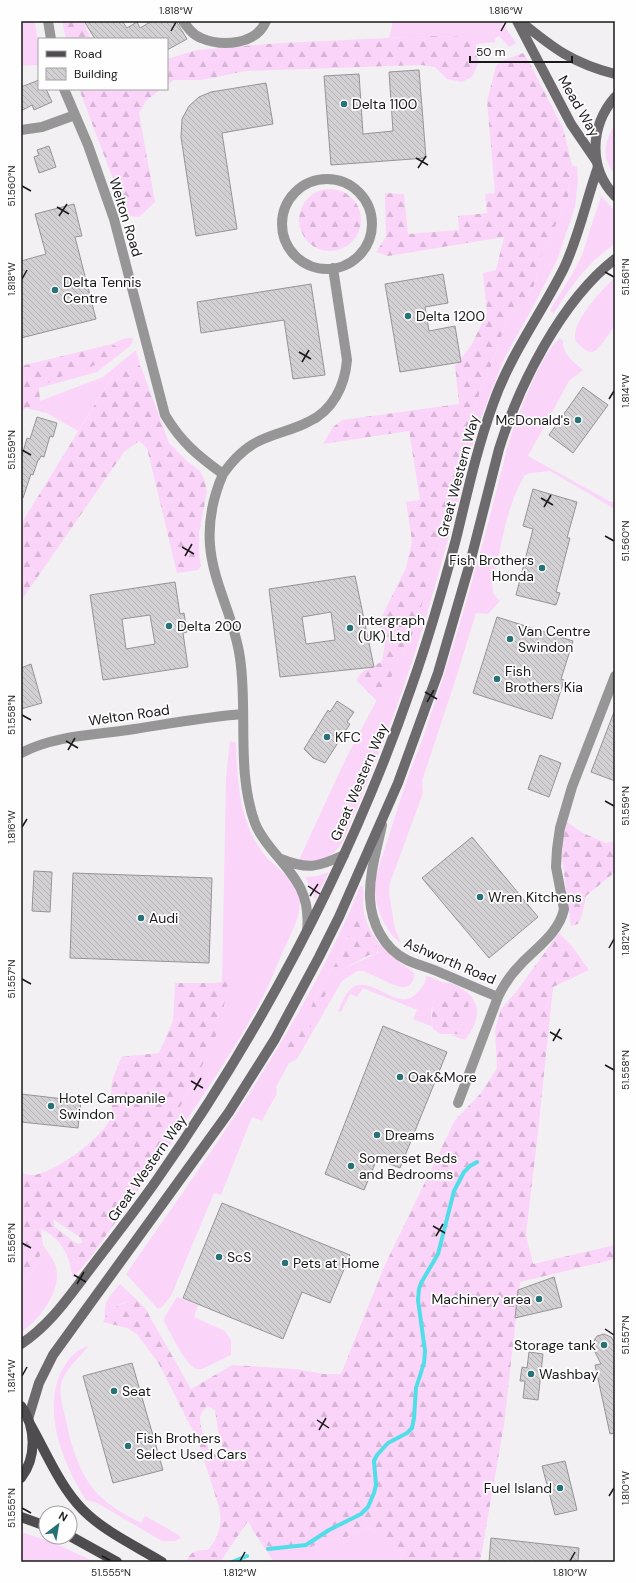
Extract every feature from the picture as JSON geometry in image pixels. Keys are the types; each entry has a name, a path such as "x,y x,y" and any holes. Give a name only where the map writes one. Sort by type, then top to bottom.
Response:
{"main road":[{"name":"Mead Way","path":"519,21 561,53 590,66 615,74"},
{"name":"Mead Way","path":"519,21 571,124 598,165"},
{"path":"615,97 605,110 595,141 598,165 603,180 615,196"},
{"name":"Great Western Way","path":"21,1344 38,1332 55,1315 125,1224 165,1168 234,1063 262,1017 306,935 344,856 382,768 414,682 450,563 481,441 494,403 515,354 568,257 578,234 598,165"},
{"path":"21,1478 27,1468 31,1455 32,1439 29,1422 38,1382 53,1355 221,1124 275,1039 339,917 383,818 416,735 450,635 474,550 499,449 514,406 539,355 569,308 588,284 615,259"},
{"path":"21,1406 63,1486 82,1509 93,1520 162,1562"},
{"path":"21,1517 38,1523"},
{"path":"78,1541 116,1562"}],"street":[{"path":"48,21 51,38"},
{"path":"183,21 191,31 200,38 216,43 228,43 244,40 255,35 263,28 266,21"},
{"name":"Welton Road","path":"64,90 98,172 114,219 165,415 183,441 199,457 223,474"},
{"path":"21,130 42,128 75,115"},
{"path":"323,179 336,180 348,184 358,192 367,203 372,217 372,231 367,245 359,256 347,264 334,268 319,268 306,263 295,255 287,243 283,230 283,218 291,197 299,189 310,182 323,179"},
{"path":"306,935 308,910 303,891 294,876 264,839 255,824 252,812 246,781 243,689 238,646 218,582 210,545 210,517 213,502 223,474 230,464 243,451 258,441 314,419 327,410 337,395 344,376 347,360 334,268"},
{"name":"Ashworth Road","path":"383,818 371,877 370,898 372,912 382,938 390,949 408,961 438,971 498,997 508,979 550,935 562,916 564,909 556,867 560,828 572,787 615,676"},
{"name":"Welton Road","path":"21,753 42,744 65,739 196,719 243,714"},
{"path":"281,859 308,867 320,865 344,856"},
{"path":"458,1103 498,997"}],"green space":[{"path":"21,21 35,21 38,44 38,65 21,66"},
{"path":"62,21 83,21 91,38 66,38"},
{"path":"393,21 501,21 516,43 509,47 499,36 495,39 495,42 476,44 469,37 431,36 389,38"},
{"path":"431,36 469,37 476,44 478,64 472,77 462,82 447,79 435,67 421,65 246,71 201,80 174,80 168,84 168,59 197,50 281,43"},
{"path":"523,53 563,128 572,165 568,198 541,257 537,278 531,292 507,320 491,366 481,389 466,435 436,559 415,627 404,655 377,701 357,681 364,671 382,661 385,644 380,630 380,620 406,568 412,541 406,502 420,500 409,431 323,444 333,427 342,420 459,404 455,366 471,346 487,313 483,273 496,270 504,237 388,256 376,252 386,237 385,193 404,194 408,234 459,230 458,216 487,213 485,194 495,193 487,101 496,66 500,62"},
{"path":"79,90 160,90 146,101 139,113 155,202 139,217 127,216"},
{"path":"615,123 615,174 607,162 606,149"},
{"path":"572,165 577,167 578,180 575,207 557,260 504,359 477,428 430,604 404,685 379,753 342,843 338,849 329,857 324,859 312,861 299,860 346,758 387,681 404,655 415,627 436,559 466,435 481,389 491,366 507,320 531,292 537,278 541,257 568,198"},
{"path":"324,189 336,189 352,198 359,208 361,220 359,232 352,242 336,251 324,251 313,246 304,237 299,226 299,214 304,203 313,194"},
{"path":"601,196 615,211 615,244 596,258 580,276 553,314 550,310 573,273 582,255"},
{"path":"615,277 616,319 614,326 598,348 593,352 589,352 576,342 576,331 590,305"},
{"path":"125,338 133,338 129,347 97,372 39,388 49,381 93,365 104,359 118,349 112,344"},
{"path":"560,338 563,341 563,346 572,361 583,370 569,381 528,456 611,502 615,502 615,509 550,471 525,475 519,485 507,518 493,581 493,593 500,601 488,614 476,613 422,781 423,793 390,883 389,893 395,929 401,943 391,934 380,913 375,893 377,874 403,790 424,736 459,628 513,430 536,375 545,358"},
{"path":"112,344 119,348 107,359 88,368 60,377 39,387 40,401 47,413 26,408 21,412 21,366"},
{"path":"136,350 140,364 133,371 116,370 78,431 47,413 40,401 103,377"},
{"path":"140,364 169,443 188,462 200,471 205,481 207,492 199,533 199,553 201,565 198,570 177,573 147,448 139,441 124,452 21,601 21,524 116,370 125,367 133,371"},
{"path":"230,741 236,743 237,771 241,800 249,828 263,853 292,882 298,893 300,907 296,923 268,987 257,1008 221,1068 157,1164 163,1143 173,1119 196,1079 222,1017 227,982 222,982 226,778"},
{"path":"567,822 583,833 606,843 615,841 615,872 586,896 582,915 578,924 571,926 561,850"},
{"path":"329,872 315,900 312,890 305,877 317,876"},
{"path":"360,887 363,887 363,905 365,916 373,935 386,951 414,973 413,980 409,986 401,987 363,971 357,971 342,981 297,1059 289,1063 276,1087 277,1093 262,1121 252,1117 221,1195 214,1193 171,1296 162,1307 158,1309 126,1274 254,1087 311,990 337,939","holes":["358,917 361,917 378,949 378,953 343,969 313,1012 314,999 337,961"]},
{"path":"358,916 361,917 378,949 376,955 369,955 343,969 313,1013 311,1008 314,999 337,961"},
{"path":"559,933 572,946 589,970 553,987 526,1235 533,1264 615,1245 615,1259 520,1282 504,1425 480,1562 398,1562 405,1552 367,1527 352,1533 343,1540 329,1539 311,1547 278,1549 265,1545 255,1534 248,1521 220,1562 188,1562 187,1560 193,1552 208,1550 212,1545 219,1530 221,1519 219,1507 198,1441 159,1364 137,1334 127,1328 103,1322 106,1316 109,1312 121,1304 135,1300 138,1301 145,1308 191,1389 232,1365 296,1369 324,1374 341,1374 384,1267 455,1120 481,1093 497,1068 495,1030 501,1009 516,992","holes":["207,1406 215,1410 218,1430 225,1457 210,1452 201,1427 201,1414"]},
{"path":"426,976 441,982 452,983 463,989 474,1001 477,1008 477,1015 475,1023 465,1040 451,1035 455,1035 432,1006 431,1016 433,1027 413,1019 417,1010 363,988 357,997 350,994 341,1012 338,1011 349,990 355,986 363,985 371,987 395,998 411,998 423,986"},
{"path":"228,982 222,1017 217,1033 196,1079 173,1119 163,1143 157,1164 90,1258 85,1262 75,1263 69,1261 59,1242 41,1229 43,1245 38,1262 21,1286 21,1173 33,1175 53,1168 77,1153 99,1134 112,1114 111,1087 121,1057 159,1053 173,1021 175,983","holes":["53,1219 81,1238 82,1243 77,1244 55,1227"]},
{"path":"456,989 465,995 468,1000 468,1013 462,1031 460,1034 441,1034 433,1029 432,1013 434,1004 444,990"},
{"path":"301,1017 305,1017 311,1028 300,1051 294,1056 289,1052 285,1043"},
{"path":"43,1245 55,1264 57,1273 56,1283 53,1293 42,1312 36,1320 21,1332 21,1286 38,1262"},
{"path":"90,1258 73,1278 69,1261 80,1263"},
{"path":"120,1284 138,1301 129,1301 114,1307 105,1318 106,1303"},
{"path":"177,1297 198,1305 194,1317 225,1331 231,1340 231,1355 202,1369 195,1369 189,1363 164,1322 164,1318"},
{"path":"89,1345 65,1374 61,1385 62,1403 68,1432 78,1463 88,1482 102,1498 121,1512 141,1523 145,1516 179,1535 181,1538 175,1541 162,1541 97,1503 86,1500 68,1467 56,1429 54,1410 55,1391 61,1373 71,1357"},
{"path":"367,1527 405,1552 398,1562 274,1562 255,1534 265,1545 278,1549 311,1547 329,1539 343,1540 352,1533"},
{"path":"21,1532 38,1538 38,1545 58,1545 95,1562 21,1562"}],"building":[{"path":"84,21 122,21 127,28 137,22 140,28 152,21 176,21 187,39 168,49 168,38 94,38"},
{"name":"Delta 1100","path":"419,70 426,158 331,165 324,76 359,74 363,134 393,131 389,72"},
{"path":"38,80 38,90 46,90 52,102 34,110 32,105 21,111 21,87"},
{"path":"266,83 273,124 222,133 237,229 196,236 181,137 182,119 189,106 199,97 211,92"},
{"path":"49,146 56,167 39,173 34,157 39,155 37,150"},
{"name":"Delta Tennis Centre","path":"74,204 82,236 75,237 96,319 21,338 21,261 46,254 35,214"},
{"name":"Delta 1200","path":"443,274 448,303 425,307 429,331 455,326 461,362 400,372 385,284"},
{"path":"311,284 325,375 293,379 284,320 201,333 197,302"},
{"name":"McDonald's","path":"583,387 608,405 573,453 549,435"},
{"path":"37,417 57,423 53,437 50,436 44,457 41,456 38,460 33,475 31,474 23,498 21,497 21,459 27,438 30,439"},
{"name":"Fish Brothers Honda","path":"533,489 577,502 567,538 570,538 556,592 560,593 556,605 516,595 533,529 523,526"},
{"name":"Intergraph (UK) Ltd","path":"355,576 374,667 280,677 269,589","holes":["331,612 335,640 306,644 302,617"]},
{"name":"Delta 200","path":"175,582 180,614 184,613 187,632 183,633 188,667 103,680 90,595","holes":["150,615 155,644 126,649 122,619"]},
{"path":"497,617 573,641 561,679 564,680 552,719 473,693"},
{"path":"31,664 42,703 21,709 21,668"},
{"name":"KFC","path":"337,701 354,712 347,722 350,724 325,763 313,758 304,749 328,710 330,712"},
{"path":"615,712 615,781 591,772"},
{"path":"540,755 561,763 549,797 528,789"},
{"name":"Wren Kitchens","path":"472,837 538,917 489,958 422,878"},
{"path":"34,871 52,872 50,912 32,911"},
{"name":"Audi","path":"73,873 212,878 209,963 70,958"},
{"path":"383,1026 447,1052 400,1168 377,1159 364,1190 325,1174"},
{"name":"Hotel Campanile Swindon","path":"21,1094 81,1101 78,1128 21,1122"},
{"path":"222,1203 350,1255 330,1303 302,1292 283,1339 183,1298"},
{"name":"Machinery area","path":"554,1277 562,1307 515,1318 518,1290"},
{"path":"604,1334 611,1337 615,1343 615,1433 610,1434 595,1365 601,1364 592,1346 597,1336"},
{"name":"Washbay","path":"529,1352 543,1354 538,1400 523,1398 525,1381 520,1381 522,1367 527,1368"},
{"path":"132,1363 163,1470 113,1483 83,1376"},
{"name":"Fuel Island","path":"565,1461 577,1510 555,1515 542,1466"},
{"path":"491,1538 579,1548 578,1562 489,1562"}],"waterway":[{"path":"268,1549 306,1545 329,1530 361,1514 368,1507 374,1493 376,1485 374,1461 377,1455 388,1443 407,1433 412,1428 416,1388 424,1363 425,1351 418,1300 419,1289 438,1254 454,1191 464,1172 477,1162"},
{"path":"232,1562 247,1556"}],"place":[{"name":"Delta 1100","path":"344,104"},
{"name":"Delta Tennis Centre","path":"55,290"},
{"name":"Delta 1200","path":"408,316"},
{"name":"McDonald's","path":"578,420"},
{"name":"Fish Brothers Honda","path":"542,568"},
{"name":"Delta 200","path":"169,626"},
{"name":"Intergraph (UK) Ltd","path":"350,628"},
{"name":"Van Centre Swindon","path":"510,639"},
{"name":"Fish Brothers Kia","path":"497,679"},
{"name":"KFC","path":"327,737"},
{"name":"Wren Kitchens","path":"480,897"},
{"name":"Audi","path":"141,918"},
{"name":"Oak&More","path":"400,1077"},
{"name":"Hotel Campanile Swindon","path":"51,1106"},
{"name":"Dreams","path":"377,1135"},
{"name":"Somerset Beds and Bedrooms","path":"351,1166"},
{"name":"ScS","path":"219,1257"},
{"name":"Pets at Home","path":"285,1263"},
{"name":"Machinery area","path":"539,1299"},
{"name":"Storage tank","path":"604,1345"},
{"name":"Washbay","path":"531,1374"},
{"name":"Seat","path":"114,1391"},
{"name":"Fish Brothers Select Used Cars","path":"128,1446"},
{"name":"Fuel Island","path":"560,1488"}]}
